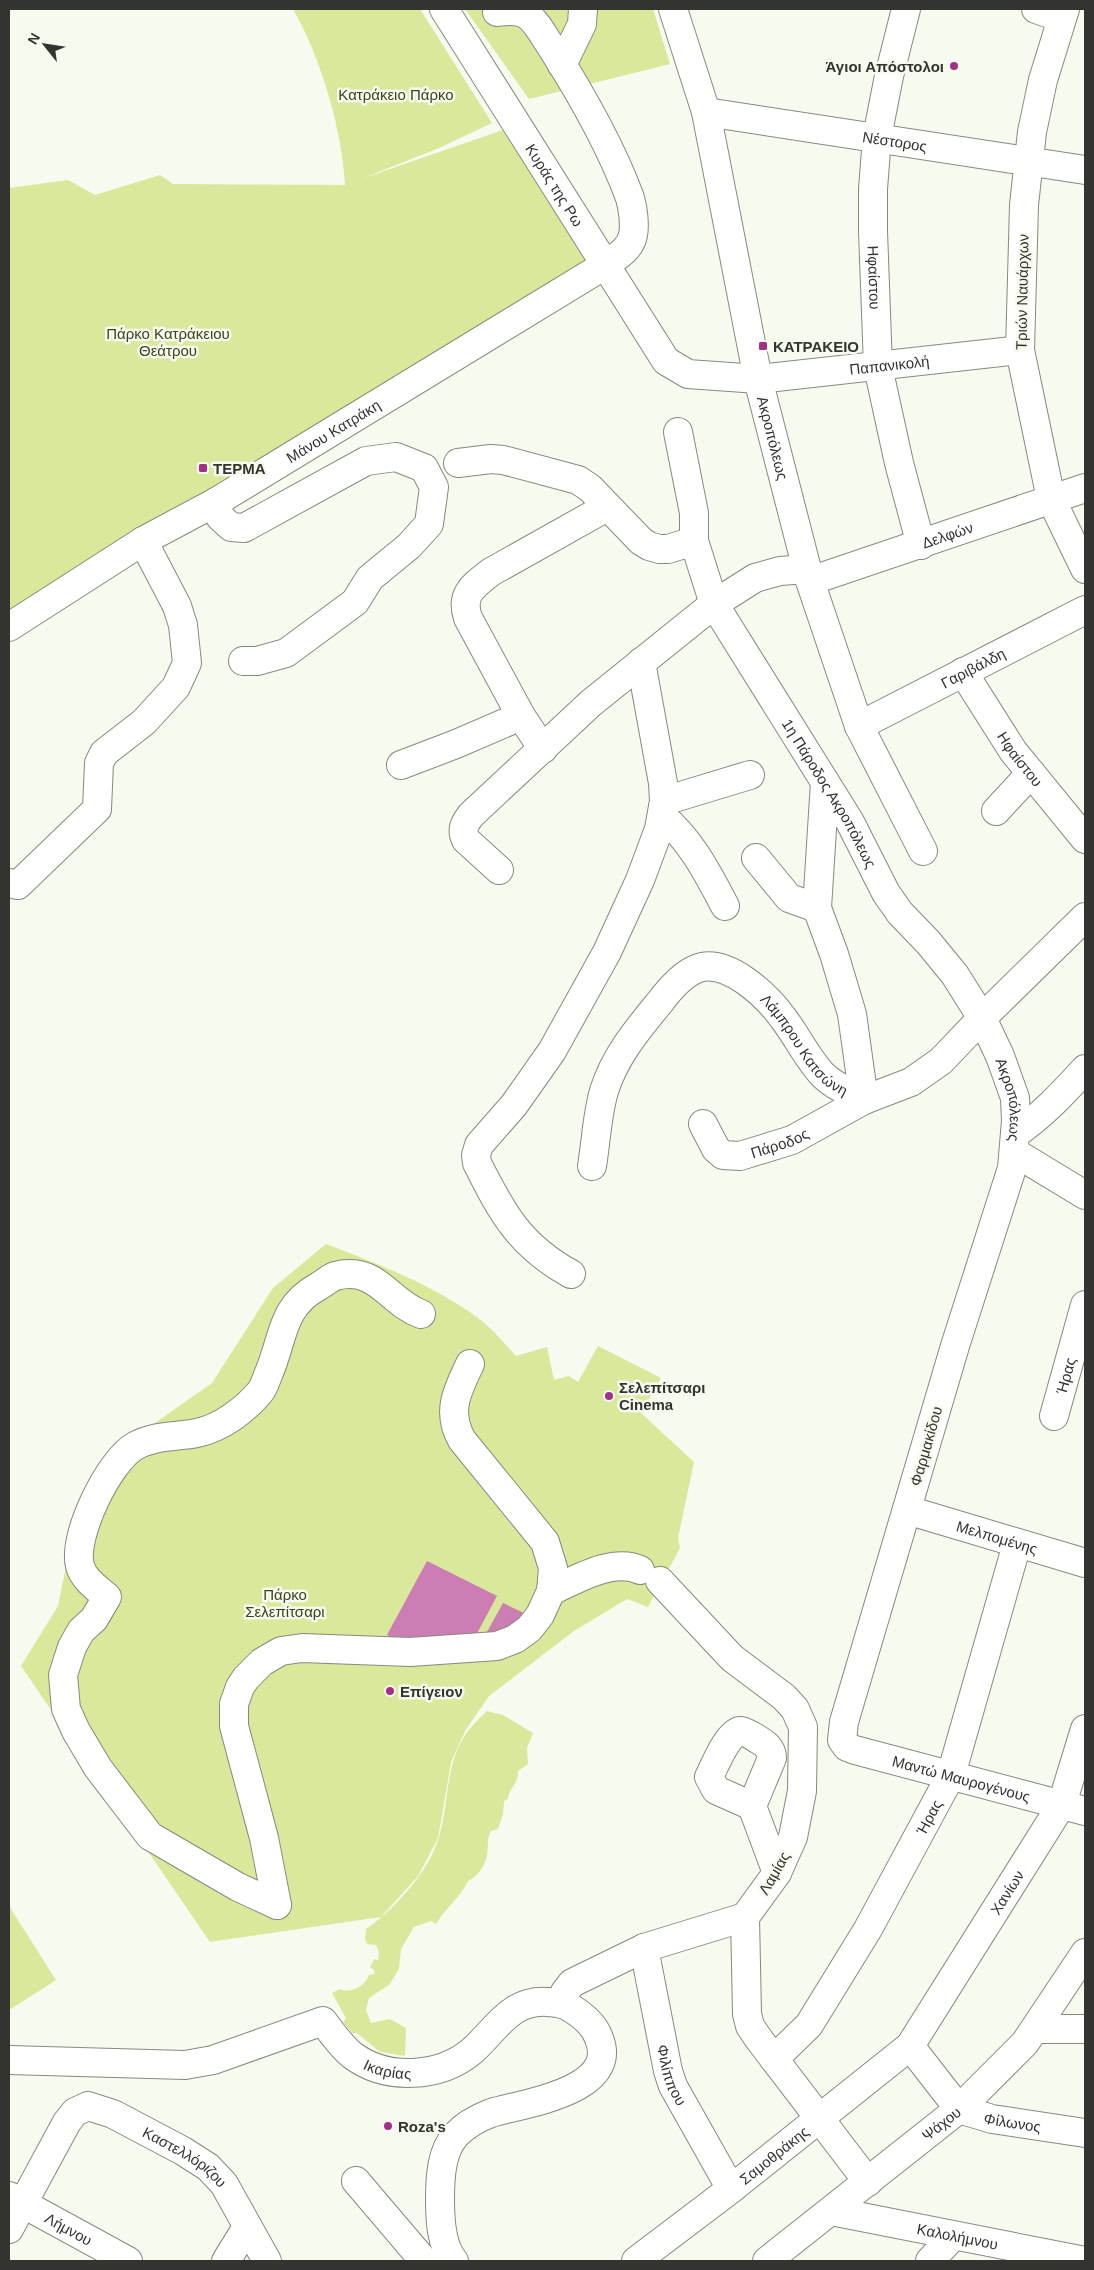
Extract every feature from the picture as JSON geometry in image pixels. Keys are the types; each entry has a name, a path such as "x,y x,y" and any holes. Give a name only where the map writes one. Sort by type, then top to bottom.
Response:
{"street":[{"name":"Κυράς της Ρω","path":"444,9 666,361"},
{"path":"562,65 582,24 583,9"},
{"name":"Ακροπόλεως","path":"673,9 706,112 758,379 809,575 859,726 923,850"},
{"name":"Ηφαίστου","path":"906,9 889,76 877,138 873,189 873,231 878,367 899,463 921,545"},
{"path":"1036,9 1063,14"},
{"name":"Μάνου Κατράκη","path":"9,627 143,541 216,502 605,265 626,249 633,237 634,225 630,199 609,150 562,65 537,25 526,15 510,11 497,12"},
{"name":"Τριών Ναυάρχων","path":"1063,14 1043,80 1032,132 1024,214 1020,350 1052,499 1085,569"},
{"name":"Νέστορος","path":"706,112 1085,170"},
{"name":"Παπανικολή","path":"666,361 688,374 758,379 1020,350"},
{"name":"1η Πάροδος Ακροπόλεως","path":"678,432 694,513 694,541 714,604 850,822 886,893 900,913 928,942 955,975"},
{"path":"216,502 220,517 225,522 231,527 244,528 366,461 396,457 424,468 434,487 429,524 409,546 370,578 355,602 286,653 258,661 243,661"},
{"path":"458,463 491,459 503,460 578,480 590,488 641,541 650,546 658,549 668,549 694,541"},
{"name":"Δελφών","path":"499,870 466,840 463,828 471,815 591,702 714,604 754,578 780,571 809,575 921,545 1085,488"},
{"path":"543,749 521,716 468,618 464,607 467,596 474,586 491,572 607,507"},
{"path":"9,883 18,885 97,809 99,763 104,752 144,722 176,687 187,663 183,626 177,606 143,541"},
{"name":"Γαριβάλδη","path":"859,726 1085,610"},
{"path":"571,1274 548,1262 535,1252 508,1221 477,1163 476,1155 479,1145 524,1092 562,1034 611,943 640,880 660,829 663,809 663,783 641,662"},
{"name":"Ηφαίστου","path":"963,672 1013,751 1085,839"},
{"path":"401,765 521,716"},
{"path":"996,811 1032,773"},
{"path":"663,809 750,775"},
{"path":"825,782 817,908 834,954 852,1014 864,1100"},
{"path":"663,809 672,824 698,856 725,906"},
{"path":"756,858 789,898 817,908"},
{"name":"Λάμπρου Κατσώνη","path":"592,1166 604,1092 618,1057 667,994 696,969 708,966 725,969 748,983 783,1017 822,1074 838,1086 864,1100 911,1082 941,1061 1085,917"},
{"name":"Ακροπόλεως","path":"955,975 982,1018 1000,1056 1015,1098 1015,1143 1085,1196"},
{"path":"1015,1143 1030,1124 1056,1101 1085,1069"},
{"name":"Πάροδος","path":"703,1124 716,1149 723,1155 740,1156 792,1140 864,1100"},
{"name":"Φαρμακίδου","path":"842,1740 844,1722 908,1510 957,1337 1012,1168 1015,1143"},
{"path":"421,1314 408,1308 372,1278 358,1274 334,1276 306,1293 294,1305 285,1322 276,1357 261,1391 240,1412 214,1427 198,1433 180,1434 150,1440 133,1447 107,1480 89,1511 79,1541 80,1566 89,1582 107,1597 94,1619 81,1632 72,1647 63,1676 66,1709 76,1731 98,1768 150,1836 238,1887 277,1905 264,1838 234,1726 234,1704 240,1687 246,1678 262,1662 281,1651 302,1648 410,1652 497,1646 515,1639 529,1629 540,1616 551,1591 553,1568 545,1542 472,1453 454,1427 454,1404 470,1364"},
{"name":"Ήρας","path":"1054,1416 1085,1305"},
{"name":"Μελπομένης","path":"908,1510 1085,1564"},
{"name":"Ήρας","path":"774,2059 809,2025 868,1929 951,1775 1017,1544"},
{"name":"Λαμίας","path":"551,1591 584,1576 615,1566 650,1576 732,1658 784,1697 795,1709 803,1727 802,1791 793,1837 777,1873 745,1917"},
{"name":"Χανίων","path":"910,2046 1073,1807 1085,1729"},
{"name":"Μαντώ Μαυρογένους","path":"842,1740 847,1746 855,1750 1073,1807"},
{"path":"752,1806 777,1873"},
{"path":"454,2261 446,2244 440,2209 442,2168 450,2143 464,2127 475,2120 567,2092 588,2080 599,2064 602,2047 598,2034 585,2018 561,2003 564,1992 572,1983 644,1948 745,1917 747,2014 750,2026 868,2182"},
{"name":"Φιλίππου","path":"644,1948 668,2071 673,2086 731,2189"},
{"name":"Ψάχου","path":"767,2261 959,2109 1025,2043 1085,1953"},
{"name":"Ικαρίας","path":"9,2060 184,2065 213,2060 323,2021 352,2055 375,2068 401,2073 431,2071 451,2065 472,2051 499,2022 521,2005 542,2002 561,2003"},
{"path":"1036,2029 1085,2029"},
{"path":"910,2046 959,2109"},
{"name":"Σαμοθράκης","path":"636,2261 731,2189 910,2046"},
{"name":"Καστελλόριζου","path":"16,2200 67,2122 75,2112 88,2106 113,2114 183,2151 208,2167 224,2184 267,2261"},
{"name":"Φίλωνος","path":"959,2109 992,2119 1085,2133"},
{"path":"356,2181 424,2261"},
{"path":"9,2229 16,2200"},
{"name":"Λήμνου","path":"16,2200 128,2261"},
{"name":"Καλολήμνου","path":"831,2211 1085,2261"},
{"path":"226,2261 247,2227"},
{"path":"930,2261 953,2236"}],"green space":[{"name":"Πάρκο Κατράκειου Θεάτρου","path":"293,9 420,9 492,123 439,148 361,179 517,125 605,265 9,627 9,188 68,180 95,195 160,175 173,184 345,185 340,141 328,94 313,49"},
{"path":"465,9 653,9 670,64 529,99"},
{"name":"Πάρκο Σελεπίτσαρι","path":"326,1244 404,1276 442,1295 483,1322 516,1356 547,1347 554,1380 569,1376 578,1382 598,1346 661,1378 641,1413 694,1462 678,1538 680,1548 648,1607 627,1599 574,1631 489,1696 465,1731 451,1762 438,1838 418,1876 381,1917 210,1942 21,1666 58,1606 79,1502 104,1459 212,1383 273,1288"},
{"path":"487,1711 503,1715 533,1733 527,1748 528,1764 518,1771 517,1779 508,1799 504,1801 503,1814 498,1829 491,1831 489,1834 488,1851 481,1870 468,1881 436,1924 431,1921 414,1927 401,1949 399,1968 390,1984 369,1998 366,2010 371,2023 390,2019 406,2028 405,2056 380,2052 357,2033 352,2033 343,2022 346,2018 332,1993 340,1989 353,1990 361,1986 369,1975 374,1974 375,1971 370,1967 374,1959 378,1960 379,1952 376,1945 367,1944 365,1939 366,1929 399,1900 428,1863 439,1837 453,1761 464,1737"},
{"path":"9,1906 56,1980 11,2009 9,2006"}],"shaded area":[{"path":"427,1561 497,1596 473,1641 401,1643 387,1635"},
{"path":"503,1603 530,1616 482,1641"}],"place":[{"name":"Άγιοι Απόστολοι","path":"954,66"},
{"name":"ΚΑΤΡΑΚΕΙΟ","path":"763,346"},
{"name":"ΤΕΡΜΑ","path":"203,468"},
{"name":"Σελεπίτσαρι Cinema","path":"609,1396"},
{"name":"Επίγειον","path":"390,1691"},
{"name":"Roza's","path":"388,2126"}],"park label":[{"name":"Κατράκειο Πάρκο","path":"396,94"}]}
